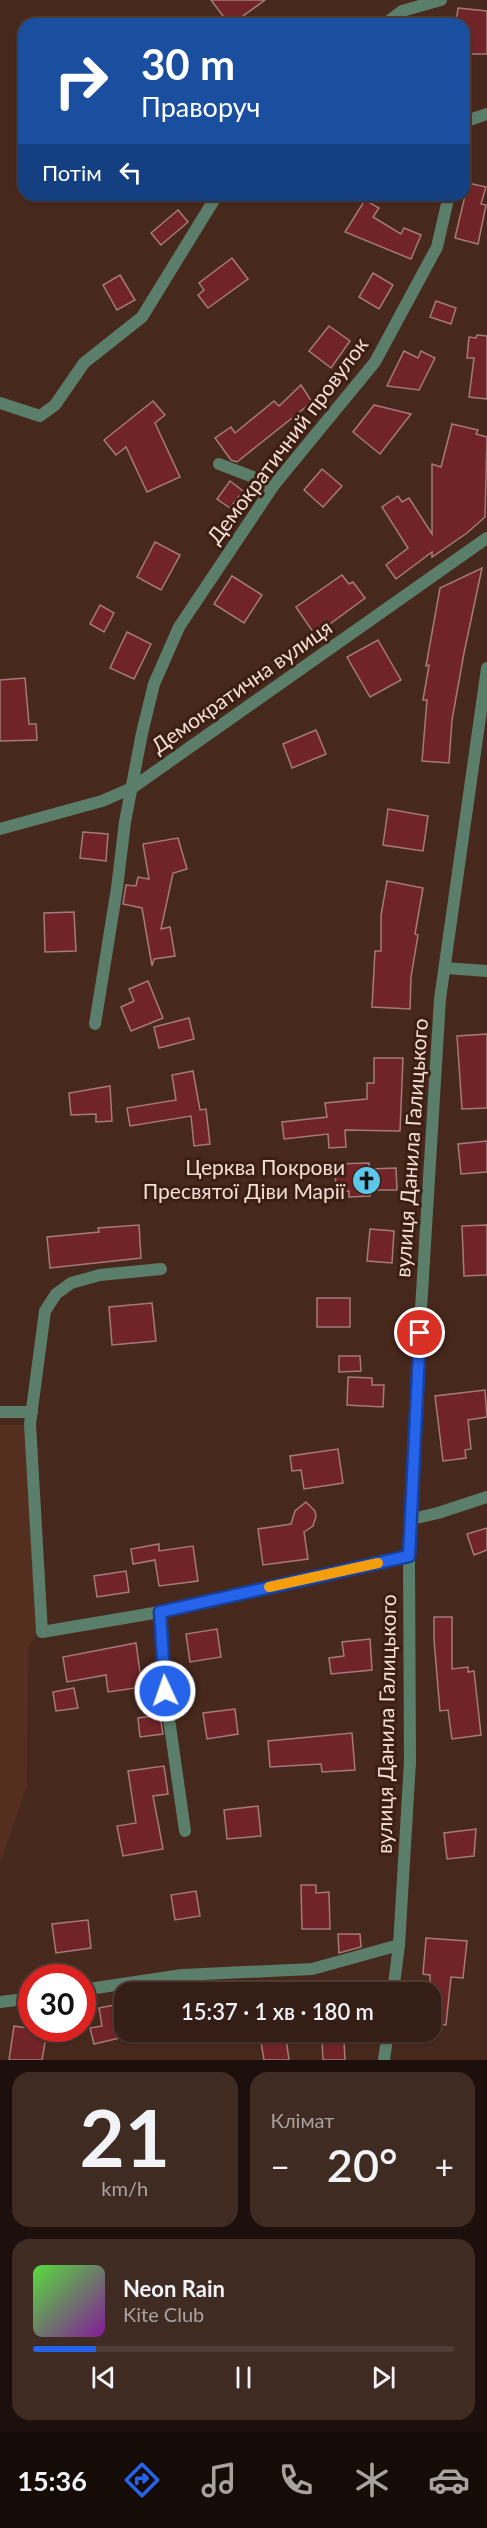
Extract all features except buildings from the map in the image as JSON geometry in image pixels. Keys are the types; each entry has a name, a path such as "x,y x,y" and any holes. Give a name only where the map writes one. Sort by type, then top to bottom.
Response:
{"street":[{"path":"390,18 399,6 441,0"},
{"path":"470,120 487,114"},
{"path":"0,403 40,416 55,405 84,363 142,317 213,201"},
{"name":"Демократичний провулок","path":"94,1024 132,788 154,684 178,627 274,485 375,362 437,247 448,201"},
{"path":"219,464 274,485"},
{"name":"Демократична вулиця","path":"0,829 102,801 132,788 487,538"},
{"name":"вулиця Данила Галицького","path":"394,1982 399,1945 410,1762 409,1556 440,999 487,668"},
{"path":"445,968 487,971"},
{"path":"161,1269 100,1275 71,1283 56,1294 45,1311 30,1434 42,1632 160,1612 409,1556"},
{"path":"0,1412 32,1412"},
{"path":"411,1519 487,1497"},
{"path":"160,1612 165,1691 185,1831"},
{"path":"96,1988 182,1975 312,1969 399,1945"},
{"path":"0,2002 18,2000"},
{"path":"384,2060 386,2042"}],"shaded area":[{"path":"0,1425 26,1425 40,1632 28,1647 27,1786 0,1863"}],"slow traffic":[{"path":"269,1587 378,1563"}],"place":[{"name":"Церква Покрови Пресвятої Діви Марії","path":"366,1180"}],"route":[{"path":"165,1691 160,1612 409,1556 420,1333"}]}
